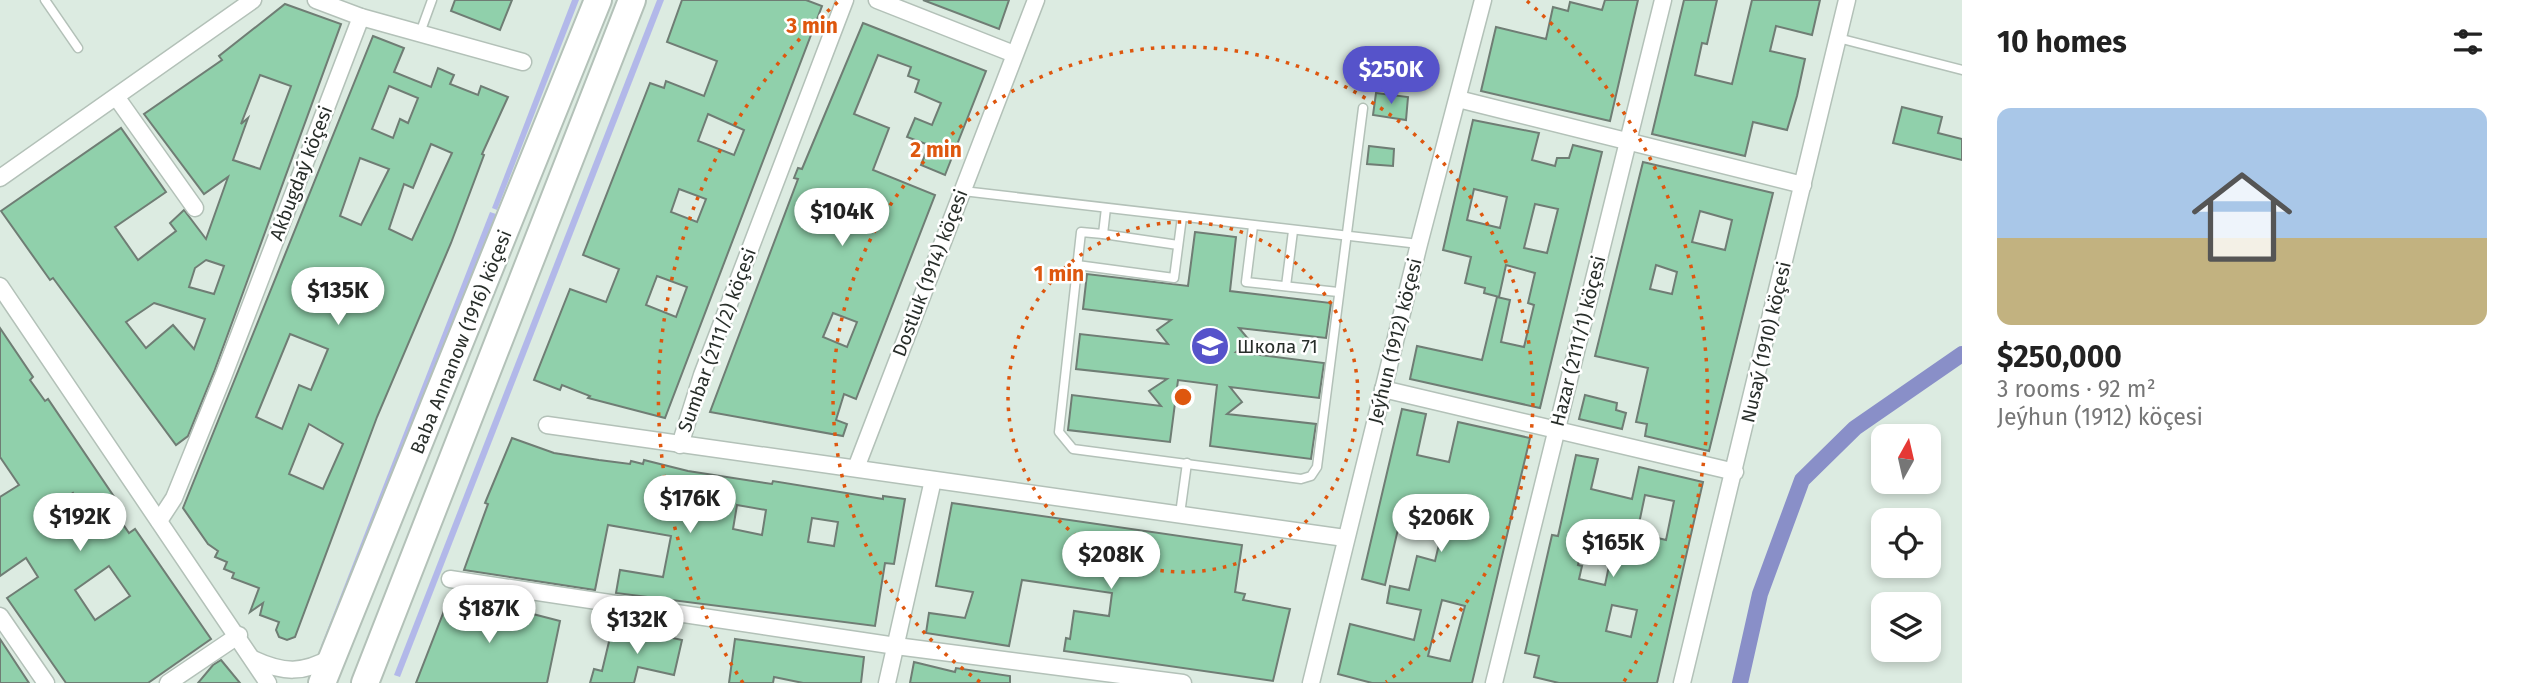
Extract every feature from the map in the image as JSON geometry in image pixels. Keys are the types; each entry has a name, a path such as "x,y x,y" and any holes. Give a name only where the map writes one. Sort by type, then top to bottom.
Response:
{"main road":[{"name":"Baba Annanow (1916) köçesi","path":"322,683 598,0"},
{"name":"Baba Annanow (1916) köçesi","path":"368,680 632,0"}],"street":[{"path":"0,178 253,0"},
{"path":"316,0 361,17 523,62"},
{"name":"Sumbar (2111/2) köçesi","path":"680,445 702,375 845,0"},
{"path":"877,0 1014,54"},
{"name":"Dostluk (1914) köçesi","path":"856,468 1036,0"},
{"name":"Jeýhun (1912) köçesi","path":"1311,683 1419,244 1483,0"},
{"name":"Hazar (2111/1) köçesi","path":"1494,683 1663,0"},
{"name":"Nusaý (1910) köçesi","path":"1682,683 1847,0"},
{"name":"Akbugdaý köçesi","path":"159,521 174,498 204,426 361,17"},
{"path":"117,98 195,208"},
{"path":"1458,99 1803,185"},
{"path":"0,286 239,635 268,683"},
{"path":"1383,389 1735,472"},
{"path":"547,425 1345,538"},
{"path":"887,683 933,480"},
{"path":"450,579 896,646 1183,683"},
{"path":"0,616 46,683"},
{"path":"168,683 239,635"},
{"path":"253,659 287,671 316,666 332,657"}],"lane":[{"path":"45,0 78,48"},
{"path":"420,33 432,0"},
{"path":"1838,38 1962,71"},
{"path":"1178,245 1081,232 1059,432 1073,449 1301,478 1311,476 1317,467 1363,108"},
{"path":"961,191 1419,244"},
{"path":"1103,234 1107,208"},
{"path":"1077,265 1174,278 1182,217"},
{"path":"1253,226 1246,282 1338,292"},
{"path":"1286,286 1293,231"},
{"path":"1180,514 1187,463"}],"shaded area":[{"path":"572,0 579,0 497,210 492,208"},
{"path":"657,0 664,0 400,677 394,675"},
{"path":"490,212 496,214 327,648 321,646"}],"building":[{"path":"455,0 512,0 500,30 451,11"},
{"path":"682,0 806,0 822,6 665,418 588,398 590,396 562,385 560,390 534,380 570,289 606,302 619,269 583,255 650,83 664,88 666,81 704,96 717,61 667,42","holes":["708,114 744,130 734,155 698,141","679,189 706,199 697,222 671,212","657,276 687,287 676,317 646,305"]},
{"path":"923,0 1009,0 999,29"},
{"path":"1605,0 1638,0 1610,121 1481,91 1496,27 1546,39 1553,7 1568,11 1570,2 1602,10"},
{"path":"1684,0 1717,0 1707,44 1702,43 1695,75 1732,84 1752,0 1820,0 1812,35 1776,26 1770,51 1805,59 1797,96 1787,130 1753,122 1745,156 1652,134"},
{"path":"285,4 341,24 214,372 188,436 176,445 1,211 121,128 166,192 115,227 138,260 176,231 170,223 184,210 206,239 228,177 204,194 144,114 222,60 219,56","holes":["260,75 291,86 260,169 233,160 248,118 241,124","206,260 224,266 214,294 189,287 195,268","154,303 205,319 194,349 173,325 146,348 126,322"]},
{"path":"863,23 986,71 945,175 921,165 929,145 907,137 915,118 932,125 941,103 915,92 919,80 908,76 911,67 878,55 854,114 889,128 873,170 935,195 856,399 844,394 836,420 847,424 843,436 710,412 798,179 794,178 798,168 802,169","holes":["833,313 857,322 847,347 823,337"]},
{"path":"373,36 404,48 394,72 431,87 438,68 454,75 450,84 478,95 481,86 508,97 482,154 484,155 451,243 377,417 295,637 287,640 279,637 276,630 279,622 260,615 263,603 250,612 259,588 232,578 234,573 224,569 227,562 215,557 218,551 208,544 183,508","holes":["389,86 418,98 408,123 400,119 393,138 372,129","431,144 452,153 412,240 389,229 404,184 413,188","360,158 389,169 361,225 340,216","290,334 328,349 311,390 299,385 282,429 256,417","309,424 343,444 323,489 289,474"]},
{"path":"1376,93 1408,97 1406,120 1373,115"},
{"path":"1902,107 1942,117 1938,133 1962,139 1962,160 1893,143"},
{"path":"1473,120 1539,133 1532,160 1555,166 1557,158 1569,158 1573,145 1602,152 1540,408 1410,379 1417,346 1482,360 1497,297 1510,300 1501,342 1524,347 1534,305 1528,303 1535,273 1506,265 1499,297 1484,293 1485,288 1465,283 1471,257 1443,250","holes":["1474,189 1507,197 1500,228 1467,220","1535,204 1558,209 1547,253 1524,248"]},
{"path":"1369,146 1394,149 1393,166 1367,164"},
{"path":"1643,162 1773,193 1709,451 1645,436 1647,424 1636,422 1648,368 1595,356","holes":["1700,211 1732,220 1725,250 1692,242","1656,265 1677,272 1672,294 1650,289"]},
{"path":"1195,232 1236,237 1230,291 1331,303 1326,338 1239,328 1250,341 1236,352 1324,363 1319,398 1230,387 1242,402 1227,414 1316,424 1311,459 1210,446 1217,385 1178,380 1170,442 1068,430 1072,395 1161,406 1149,391 1167,379 1076,369 1080,334 1168,344 1157,330 1171,320 1083,309 1087,274 1188,286"},
{"path":"0,328 33,377 30,380 45,401 48,399 121,507 114,511 129,533 135,529 211,639 148,683 66,683 7,598 38,577 26,558 0,576 0,497 19,485 0,457","holes":["73,493 87,514 63,530 49,509","109,566 130,596 95,620 75,590"]},
{"path":"1585,395 1617,403 1616,410 1626,413 1622,429 1579,419"},
{"path":"1402,409 1426,414 1417,455 1449,462 1458,422 1530,438 1472,683 1372,683 1338,674 1350,624 1414,640 1421,610 1387,603 1390,586 1409,590 1417,556 1435,561 1441,536 1423,532 1429,505 1405,499 1385,585 1362,579","holes":["1442,600 1465,606 1450,661 1428,656"]},
{"path":"512,438 554,453 599,460 643,464 644,460 688,471 772,484 773,481 883,499 883,496 905,499 894,564 885,563 875,626 616,593 620,570 663,577 671,536 608,525 595,590 464,570 488,504 485,503","holes":["737,505 766,510 762,535 733,529","812,518 838,522 834,546 808,542"]},
{"path":"1576,455 1598,459 1591,489 1632,499 1639,467 1703,482 1657,683 1559,683 1534,677 1539,656 1525,653 1552,535 1558,536","holes":["1645,495 1674,501 1666,540 1637,533","1588,521 1610,526 1603,559 1610,561 1605,585 1579,579 1582,566 1578,565","1612,605 1637,610 1631,637 1606,631"]},
{"path":"952,503 1242,545 1235,592 1245,594 1243,600 1290,609 1273,681 1064,651 1066,638 1070,639 1074,611 1109,616 1112,593 1022,580 1009,646 926,633 929,613 965,618 973,592 936,586"},
{"path":"451,593 560,621 547,683 416,683"},
{"path":"613,625 682,640 674,675 638,667 634,683 590,683 594,669 602,671"},
{"path":"0,639 29,683 0,683"},
{"path":"735,639 864,657 861,683 803,683 774,677 773,683 729,683"},
{"path":"221,660 240,683 198,683 213,665"},
{"path":"914,662 955,672 956,668 1010,676 1010,683 910,683"}],"waterway":[{"path":"1740,683 1760,594 1802,480 1855,428 1962,354"}],"place":[{"name":"Школа 71","path":"1210,346"}]}
